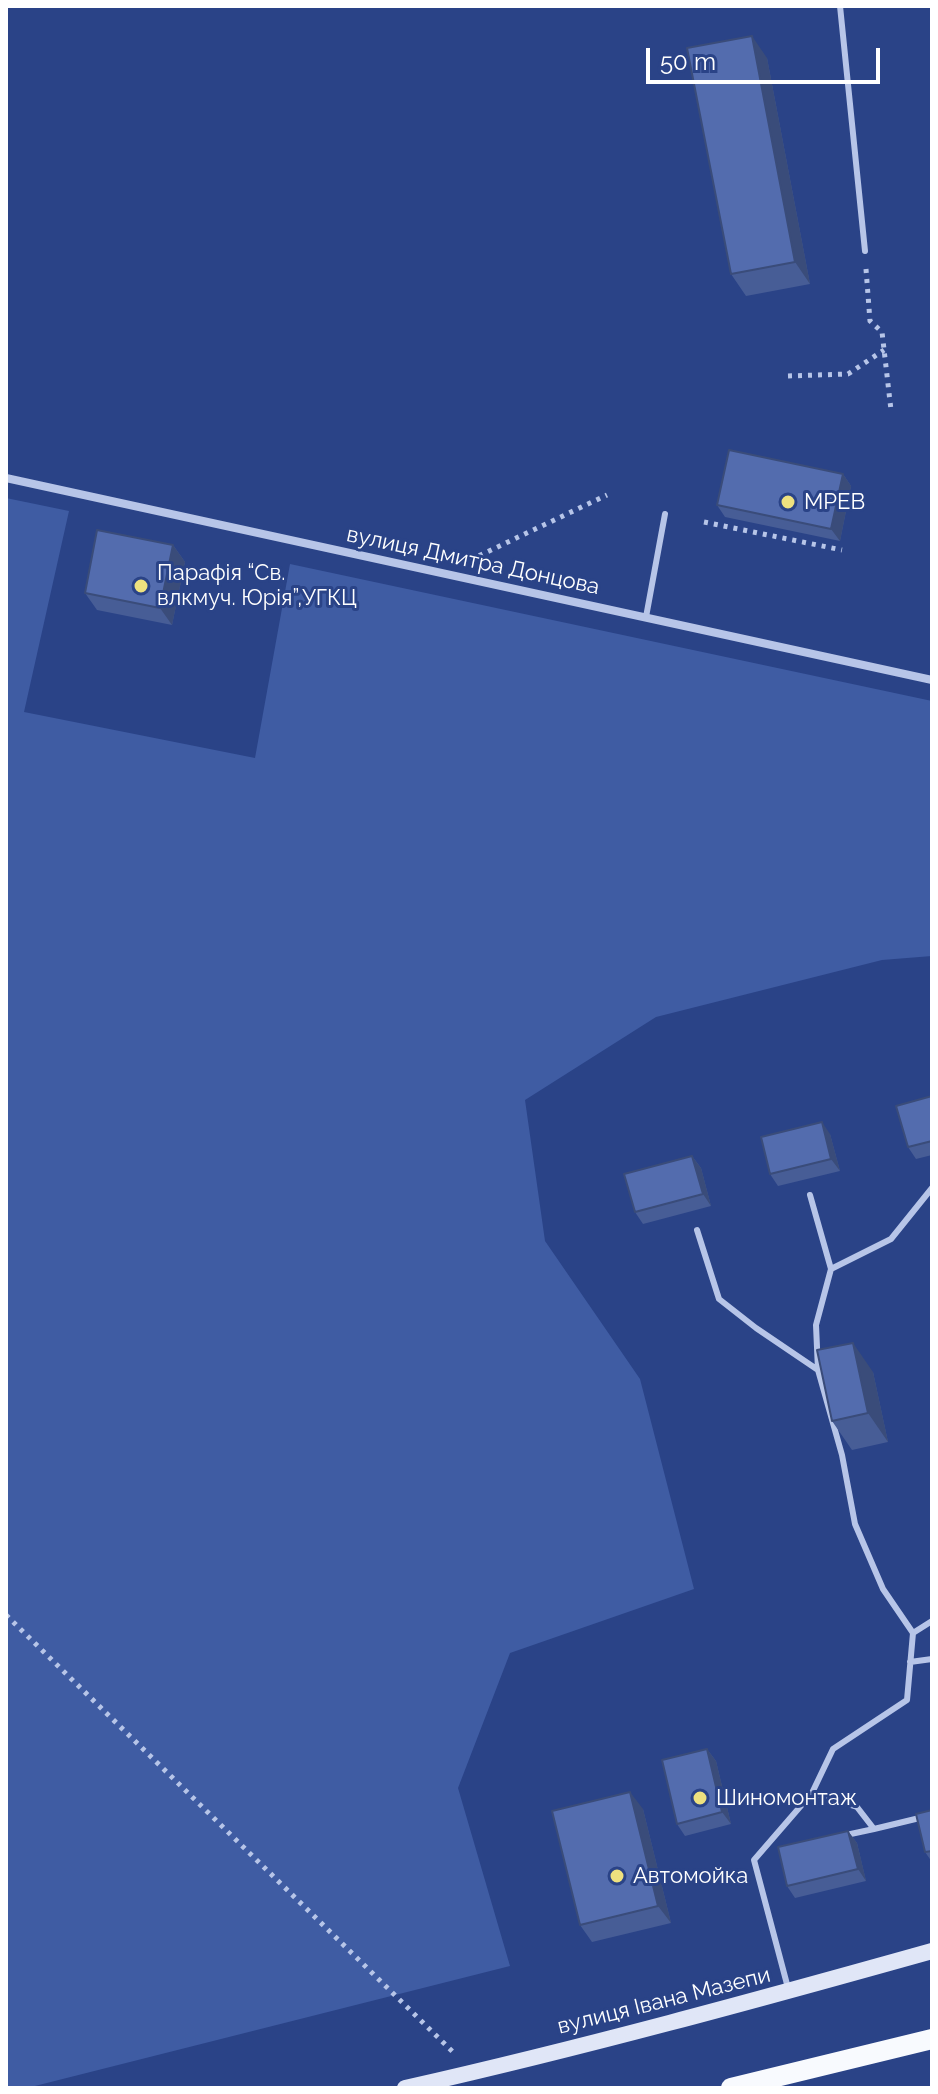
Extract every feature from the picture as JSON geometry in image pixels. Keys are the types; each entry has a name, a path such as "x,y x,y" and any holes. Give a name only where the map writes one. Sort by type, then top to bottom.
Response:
{"main road":[{"name":"вулиця Івана Мазепи","path":"405,2088 474,2073 932,1951"},
{"path":"731,2088 932,2039"}],"street":[{"name":"вулиця Дмитра Донцова","path":"6,478 932,680"}],"lane":[{"path":"840,6 865,251"},
{"path":"646,617 665,514"},
{"path":"831,1269 891,1239 932,1188"},
{"path":"789,1991 754,1860 812,1793 833,1749 907,1700 913,1633 883,1589 855,1524 842,1455 818,1370 816,1325 831,1269 810,1195"},
{"path":"697,1230 719,1299 818,1370"},
{"path":"913,1633 932,1621"},
{"path":"910,1662 932,1659"},
{"path":"812,1793 857,1807 874,1829"},
{"path":"834,1838 932,1815"}],"path":[{"path":"865,251 870,321 882,332 891,410"},
{"path":"788,376 848,374 884,350"},
{"path":"444,573 607,495"},
{"path":"704,522 842,550"},
{"path":"6,1615 474,2073"}],"shaded area":[{"path":"6,498 69,511 24,712 255,758 290,564 932,701 932,956 882,960 656,1017 525,1100 545,1241 640,1379 694,1589 510,1653 458,1788 510,1966 27,2088 6,2088"}],"building":[{"path":"752,36 795,262 731,274 687,48"},
{"name":"МРЕВ","path":"729,450 843,474 831,529 717,505"},
{"name":"Парафія “Св. влкмуч. Юрія”,УГКЦ","path":"97,530 173,545 160,608 85,593"},
{"path":"932,1096 932,1141 908,1147 896,1106"},
{"path":"822,1122 831,1159 770,1174 761,1137"},
{"path":"692,1156 703,1194 635,1212 624,1174"},
{"path":"853,1343 868,1413 832,1421 817,1350"},
{"name":"Шиномонтаж","path":"707,1749 722,1812 677,1824 662,1760"},
{"name":"Автомойка","path":"630,1792 658,1906 580,1925 552,1811"},
{"path":"932,1810 932,1851 925,1852 916,1814"},
{"path":"848,1831 858,1869 787,1886 778,1847"}],"place":[{"name":"МРЕВ","path":"788,502"},
{"name":"Парафія “Св. влкмуч. Юрія”,УГКЦ","path":"141,586"},
{"name":"Шиномонтаж","path":"700,1798"},
{"name":"Автомойка","path":"617,1876"}]}
